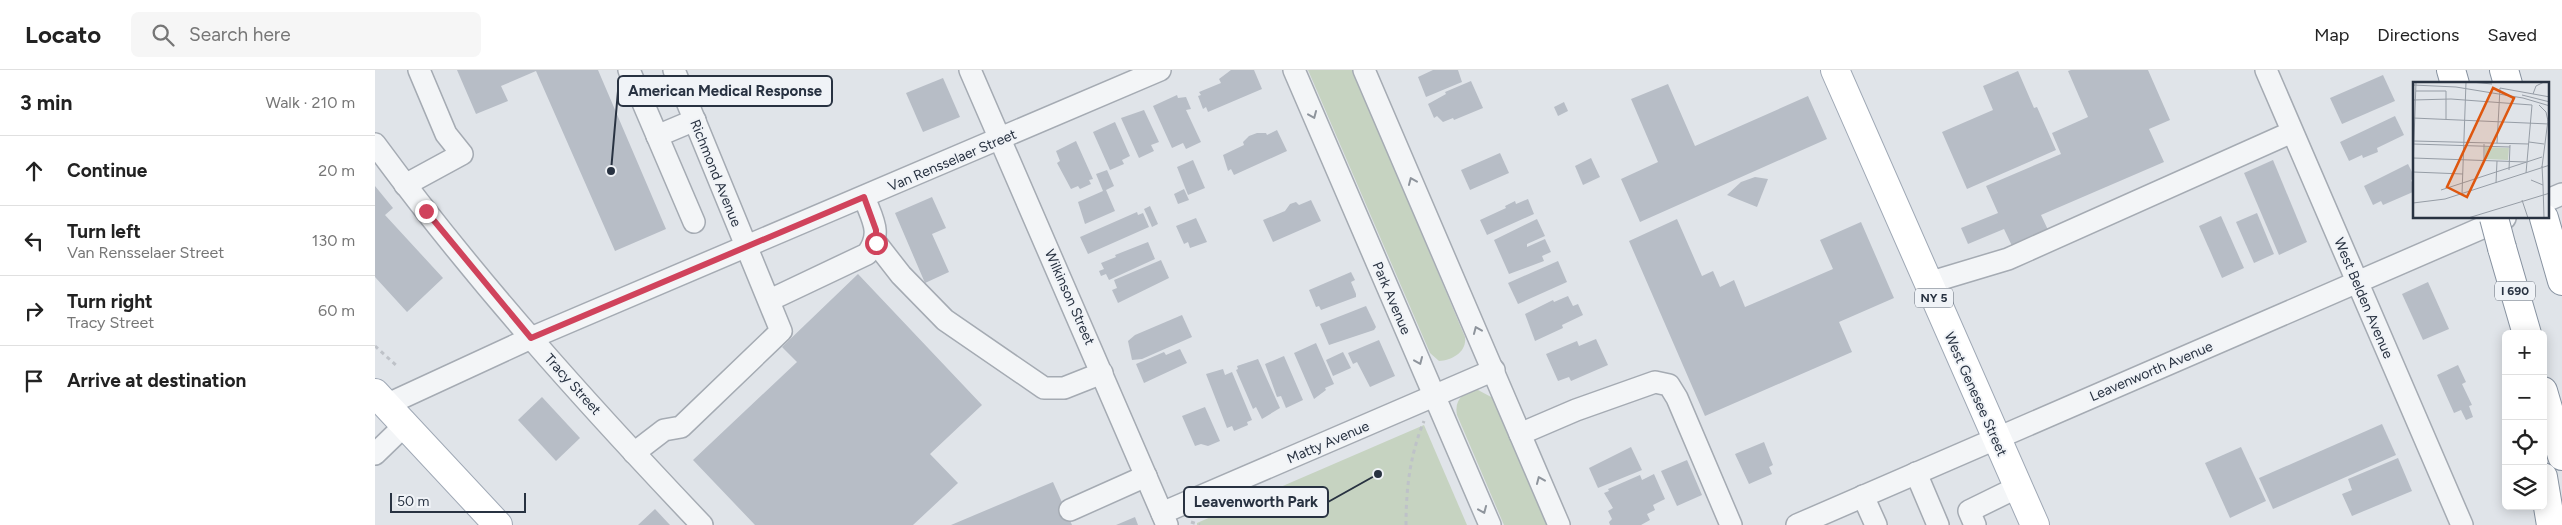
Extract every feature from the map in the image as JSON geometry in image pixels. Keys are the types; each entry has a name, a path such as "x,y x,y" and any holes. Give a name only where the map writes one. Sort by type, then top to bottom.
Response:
{"main road":[{"name":"West Genesee Street","path":"1835,70 1995,438 2035,525"},
{"name":"I 690","path":"2494,219 2526,330"},
{"path":"2545,222 2562,281"},
{"path":"2502,248 2517,330"},
{"path":"381,399 486,521"},
{"path":"2547,405 2562,456"},
{"path":"2547,500 2551,525"}],"street":[{"path":"405,185 462,154 446,134 419,70"},
{"path":"629,70 694,222"},
{"name":"Richmond Avenue","path":"634,453 664,430 681,427 781,331 770,300 746,248 674,70"},
{"name":"Wilkinson Street","path":"970,70 1165,519"},
{"name":"Van Rensselaer Street","path":"381,399 746,248 1160,70"},
{"name":"Park Avenue","path":"1294,70 1490,525"},
{"path":"1364,70 1559,525"},
{"name":"West Belden Avenue","path":"2266,70 2463,525"},
{"path":"657,136 695,120"},
{"path":"1928,283 2008,258 2293,132"},
{"name":"Tracy Street","path":"375,144 405,185 531,338 634,453 703,525"},
{"path":"2549,200 2562,194"},
{"path":"864,197 876,230 876,243 901,275 945,320 1044,388 1064,388 1103,373"},
{"name":"Leavenworth Avenue","path":"1797,525 1826,519 1863,496 2503,219"},
{"path":"770,300 867,254 876,243"},
{"name":"Matty Avenue","path":"1165,519 1494,370"},
{"path":"1520,434 1576,410 1655,382 1669,385 1677,398 1731,525"},
{"path":"375,454 405,425"},
{"path":"1916,473 1938,525"},
{"path":"1070,510 1146,476"},
{"path":"1975,525 1969,511 2018,487"},
{"path":"1863,496 1876,525"}],"path":[{"path":"375,346 398,367"},
{"path":"1406,525 1405,494 1411,455 1434,396"}],"green space":[{"path":"1308,70 1353,70 1465,337 1464,347 1458,354 1449,359 1439,361 1430,353"},
{"path":"1478,390 1493,398 1549,525 1504,525 1456,410 1458,401 1464,394"},
{"path":"1424,425 1467,525 1197,525 1197,523"}],"building":[{"path":"457,70 598,70 666,229 615,251 536,71 501,86 508,101 476,114"},
{"path":"1231,70 1254,70 1262,89 1208,112 1206,107 1203,109 1198,96 1201,95 1199,92 1221,83 1219,79"},
{"path":"1433,70 1458,70 1462,82 1426,97 1418,77"},
{"path":"2148,70 2170,120 2149,129 2164,162 2041,215 2049,232 2013,248 2004,229 1968,244 1961,228 1998,213 1986,186 2061,154 2052,133 2088,117 2068,71"},
{"path":"2018,71 2034,108 2037,107 2056,150 1967,189 1942,132 1993,110 1983,86"},
{"path":"2383,75 2395,101 2342,124 2330,98"},
{"path":"943,78 960,117 923,132 906,93"},
{"path":"1471,81 1483,108 1454,120 1453,118 1443,122 1437,116 1434,118 1428,104 1446,94 1445,92"},
{"path":"1668,84 1695,146 1808,96 1827,139 1640,222 1621,179 1658,162 1631,99"},
{"path":"1177,95 1178,98 1186,97 1191,109 1186,110 1201,142 1186,149 1183,143 1172,148 1153,106"},
{"path":"1564,102 1568,111 1558,116 1554,107"},
{"path":"1144,110 1159,142 1151,145 1154,151 1139,158 1121,118"},
{"path":"2395,116 2404,135 2377,148 2378,152 2363,158 2362,155 2349,161 2340,142"},
{"path":"1115,122 1130,156 1122,160 1124,164 1110,170 1093,132"},
{"path":"1277,130 1287,151 1234,175 1231,169 1228,171 1223,155 1244,145 1243,142 1249,136 1257,133 1266,133 1267,135"},
{"path":"1076,141 1093,179 1089,180 1091,184 1080,189 1078,186 1071,189 1057,163 1060,161 1056,151"},
{"path":"1500,153 1509,173 1470,190 1461,170"},
{"path":"1591,158 1600,177 1583,185 1575,166"},
{"path":"1193,160 1205,188 1188,195 1177,167"},
{"path":"2273,160 2307,242 2279,255 2244,173"},
{"path":"2408,164 2413,174 2413,179 2411,180 2413,192 2383,205 2381,201 2373,205 2364,186"},
{"path":"1107,170 1114,186 1106,190 1115,211 1085,224 1078,202 1103,191 1096,174"},
{"path":"1755,177 1768,179 1757,207 1727,195 1741,182"},
{"path":"375,186 393,208 385,215 443,278 407,312 375,277"},
{"path":"1184,189 1189,200 1178,204 1174,194"},
{"path":"932,197 946,228 932,234 949,272 925,283 895,213"},
{"path":"1528,199 1534,214 1487,235 1480,220 1506,208 1505,206 1515,201 1516,204"},
{"path":"1311,200 1321,221 1273,242 1263,220 1285,211 1290,204 1296,202 1299,205"},
{"path":"1150,206 1158,224 1152,227 1144,209"},
{"path":"1137,212 1138,215 1143,213 1149,227 1088,254 1080,237"},
{"path":"2257,213 2274,254 2254,263 2236,222"},
{"path":"2221,216 2244,268 2222,278 2199,226"},
{"path":"1196,218 1207,242 1190,248 1188,242 1184,244 1176,226"},
{"path":"1537,219 1545,236 1527,244 1527,247 1545,239 1551,252 1542,256 1544,261 1509,274 1494,240"},
{"path":"1677,219 1702,276 1713,271 1720,287 1734,280 1745,307 1833,269 1820,240 1861,222 1894,298 1839,322 1852,352 1705,416 1629,241"},
{"path":"1148,242 1155,259 1109,280 1106,274 1101,276 1099,271 1104,269 1101,263 1116,257 1115,255"},
{"path":"1161,260 1169,278 1118,303 1112,290 1117,288 1114,280"},
{"path":"1558,261 1567,282 1518,304 1508,283"},
{"path":"1351,272 1355,280 1351,282 1356,297 1321,310 1319,306 1316,307 1309,290"},
{"path":"858,274 982,405 930,454 958,483 913,525 755,525 693,460 797,362 782,347"},
{"path":"2428,282 2449,329 2423,340 2402,294"},
{"path":"1568,296 1573,306 1578,304 1583,315 1562,325 1563,328 1535,341 1525,314 1553,300 1554,302"},
{"path":"1366,306 1376,327 1374,330 1329,345 1320,324"},
{"path":"1182,315 1192,337 1142,359 1132,360 1128,341 1135,335"},
{"path":"1596,339 1608,365 1571,381 1569,377 1558,381 1546,354 1577,341 1579,346"},
{"path":"1379,340 1395,376 1370,387 1357,362 1353,364 1348,353"},
{"path":"1316,343 1334,384 1325,388 1326,390 1314,399 1294,353"},
{"path":"1180,349 1187,363 1144,383 1136,364 1164,352 1166,355"},
{"path":"1343,352 1351,368 1333,376 1326,360"},
{"path":"1284,356 1303,400 1286,408 1281,396 1277,397 1265,364"},
{"path":"1258,359 1280,408 1262,419 1256,407 1253,409 1236,370 1238,369 1237,366"},
{"path":"2458,365 2466,382 2462,384 2472,405 2469,406 2473,417 2466,420 2461,410 2454,413 2437,375"},
{"path":"1223,369 1225,375 1232,372 1252,420 1247,422 1248,425 1234,431 1232,426 1227,428 1206,374"},
{"path":"542,397 580,438 556,461 518,420"},
{"path":"1205,407 1220,441 1208,446 1201,444 1195,446 1182,416"},
{"path":"2382,424 2396,455 2273,509 2259,478"},
{"path":"1764,442 1773,465 1769,467 1772,474 1749,484 1735,454"},
{"path":"1631,447 1642,470 1598,488 1589,468"},
{"path":"2241,447 2266,501 2230,518 2205,463"},
{"path":"2398,458 2412,491 2352,516 2342,494 2352,490 2348,479"},
{"path":"1687,460 1702,495 1677,506 1661,471"},
{"path":"1654,474 1665,499 1653,505 1655,510 1647,514 1650,520 1641,525 1610,525 1609,522 1612,519 1608,511 1613,508 1604,493 1609,491 1608,489 1640,475 1642,480"},
{"path":"1053,482 1072,525 951,525"},
{"path":"655,509 670,525 638,525"},
{"path":"1135,517 1138,525 1116,525"}],"place":[{"name":"American Medical Response","path":"611,171"},
{"name":"Leavenworth Park","path":"1378,474"}],"route":[{"path":"426,211 509,314 531,338 864,197 876,230 876,243"}]}
